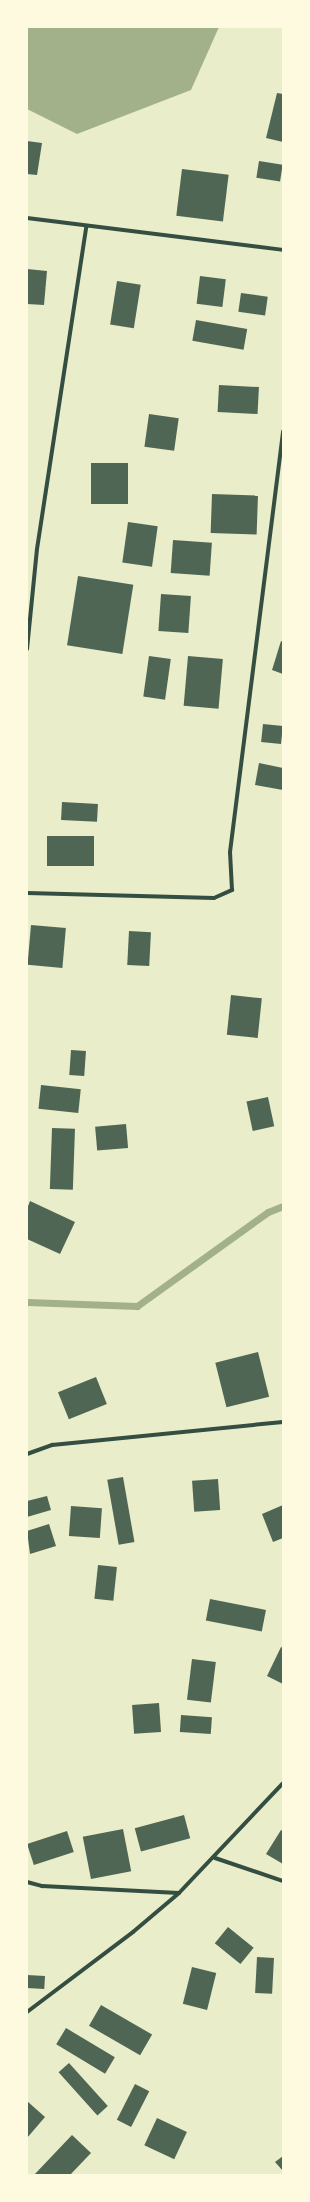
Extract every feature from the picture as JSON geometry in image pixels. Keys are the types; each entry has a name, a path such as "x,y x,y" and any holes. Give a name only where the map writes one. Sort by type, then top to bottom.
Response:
{"street":[{"path":"27,218 86,227 283,250"},
{"path":"27,649 37,549 86,227"},
{"path":"27,893 214,898 232,890 230,852 283,431"},
{"path":"27,1454 52,1445 283,1422"},
{"path":"27,2012 133,1932 179,1893 215,1858 255,1811 283,1783"},
{"path":"215,1858 283,1881"},
{"path":"27,1882 42,1886 179,1893"}],"shaded area":[{"path":"27,27 219,27 191,90 77,134 27,109"}],"building":[{"path":"277,93 283,94 283,142 266,138"},
{"path":"27,141 42,143 37,175 27,174"},
{"path":"259,161 283,165 280,182 256,178"},
{"path":"182,169 229,175 223,221 176,216"},
{"path":"27,269 47,271 44,305 27,304"},
{"path":"200,276 226,279 222,307 197,304"},
{"path":"117,281 141,285 134,328 110,324"},
{"path":"241,293 268,297 265,316 238,312"},
{"path":"196,320 247,329 244,350 192,341"},
{"path":"219,385 259,387 258,414 218,412"},
{"path":"149,414 179,418 174,451 144,447"},
{"path":"91,463 128,463 128,504 91,504"},
{"path":"212,494 258,496 257,535 211,533"},
{"path":"128,522 158,526 152,567 122,563"},
{"path":"173,540 212,543 210,576 171,573"},
{"path":"78,576 133,585 122,654 67,645"},
{"path":"161,594 191,596 188,633 158,631"},
{"path":"281,641 283,642 283,674 272,670"},
{"path":"149,656 171,659 165,700 143,697"},
{"path":"188,656 223,659 219,709 184,706"},
{"path":"263,724 283,726 281,744 261,742"},
{"path":"259,763 283,768 283,790 255,785"},
{"path":"62,802 98,804 97,822 61,820"},
{"path":"47,836 94,836 94,866 47,866"},
{"path":"31,925 66,928 62,968 28,965"},
{"path":"129,931 151,932 149,966 127,965"},
{"path":"231,995 262,998 258,1038 227,1035"},
{"path":"71,1050 86,1051 84,1076 69,1075"},
{"path":"41,1085 81,1089 78,1113 38,1109"},
{"path":"268,1097 274,1126 253,1131 246,1102"},
{"path":"126,1124 128,1148 97,1151 95,1127"},
{"path":"52,1128 75,1129 73,1190 50,1189"},
{"path":"30,1201 75,1222 60,1254 27,1239 27,1209"},
{"path":"258,1352 269,1397 226,1407 215,1363"},
{"path":"96,1377 107,1404 69,1419 58,1392"},
{"path":"123,1477 134,1542 119,1545 107,1480"},
{"path":"218,1479 220,1510 194,1512 192,1481"},
{"path":"47,1496 51,1510 27,1517 27,1501"},
{"path":"283,1505 283,1538 273,1542 262,1514"},
{"path":"71,1506 102,1508 100,1538 69,1536"},
{"path":"49,1524 56,1546 30,1554 27,1531"},
{"path":"98,1565 117,1567 113,1601 94,1599"},
{"path":"210,1599 266,1610 262,1631 206,1621"},
{"path":"281,1647 283,1648 283,1684 267,1676"},
{"path":"192,1659 216,1662 211,1703 187,1700"},
{"path":"159,1703 161,1732 134,1734 132,1705"},
{"path":"181,1715 212,1717 211,1734 180,1732"},
{"path":"184,1815 190,1838 141,1851 135,1828"},
{"path":"123,1829 131,1871 91,1879 83,1837"},
{"path":"281,1830 283,1831 283,1864 266,1854"},
{"path":"67,1831 74,1852 34,1865 27,1844"},
{"path":"228,1927 254,1948 240,1964 215,1943"},
{"path":"257,1957 274,1958 272,1994 255,1993"},
{"path":"192,1967 216,1973 207,2010 183,2004"},
{"path":"27,1975 45,1976 44,1989 27,1988"},
{"path":"101,2005 152,2034 140,2055 89,2026"},
{"path":"66,2028 115,2057 105,2074 56,2044"},
{"path":"69,2063 108,2106 97,2115 59,2072"},
{"path":"135,2084 149,2091 131,2127 117,2120"},
{"path":"27,2101 45,2117 27,2138"},
{"path":"157,2118 187,2132 174,2159 144,2145"},
{"path":"72,2135 91,2153 70,2175 34,2175"},
{"path":"283,2156 283,2171 275,2162"}],"waterway":[{"path":"27,1302 137,1306 268,1212 283,1206"}]}
